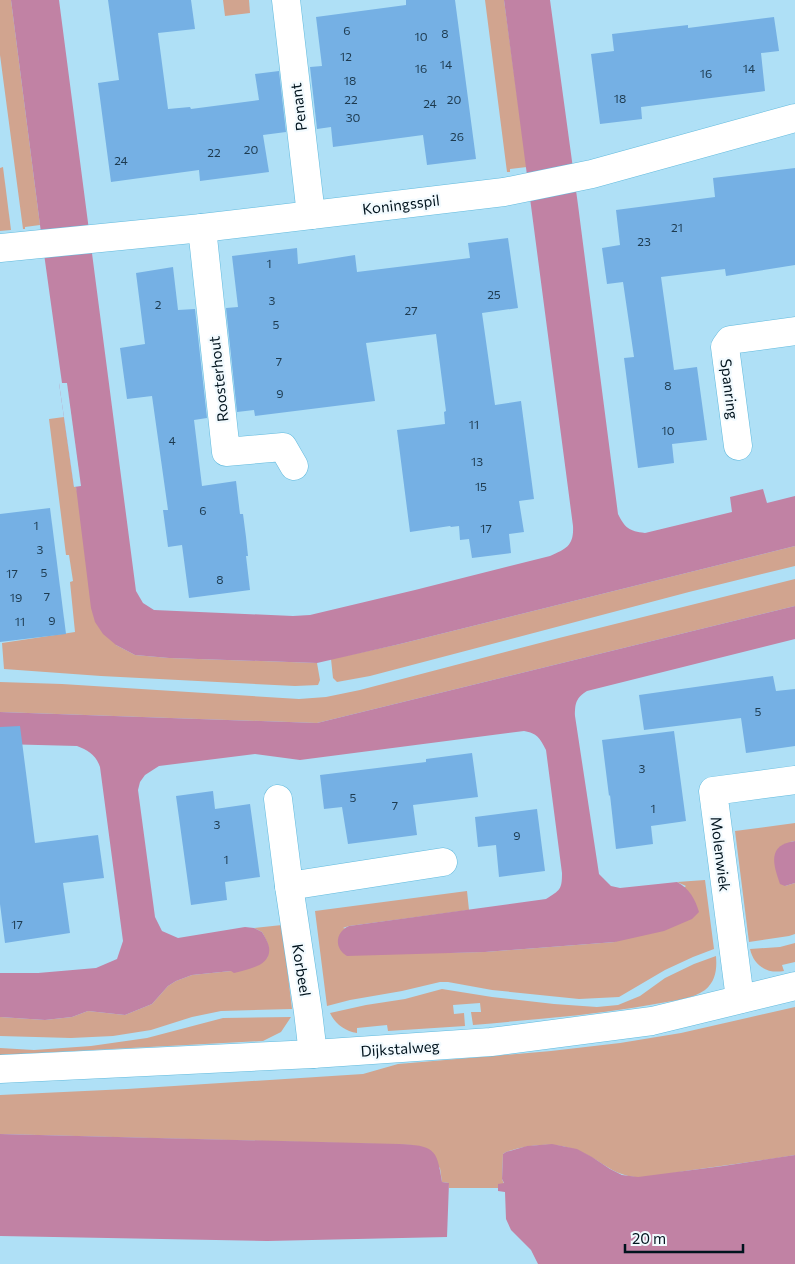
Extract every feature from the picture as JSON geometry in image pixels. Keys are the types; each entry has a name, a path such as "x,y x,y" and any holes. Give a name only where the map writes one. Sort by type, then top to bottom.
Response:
{"street":[{"name":"Penant","path":"286,0 311,215"},
{"name":"Koningsspil","path":"0,248 202,228 511,191 592,174 795,118"},
{"name":"Roosterhout","path":"202,228 226,452 283,447 294,466"},
{"name":"Spanring","path":"738,446 725,347 730,340 795,331"},
{"name":"Molenwiek","path":"740,999 713,791 795,780"},
{"name":"Korbeel","path":"278,799 313,1054"},
{"path":"289,886 443,862"},
{"name":"Dijkstalweg","path":"0,1069 313,1054 483,1043 652,1022 795,986"}],"shaded area":[{"path":"0,0 11,0 40,225 25,227 25,229 23,229 0,55"},
{"path":"11,0 59,0 136,591 143,603 154,610 293,616 310,615 550,556 561,551 571,542 573,526 504,0 550,0 618,514 625,526 645,533 732,512 730,497 763,489 767,503 795,496 795,546 317,663 169,658 135,655 116,645 103,634 95,622 91,608 76,487 74,487 59,383 62,383"},
{"path":"223,0 249,0 250,13 225,16"},
{"path":"485,0 504,0 527,167 510,169 510,172 507,172"},
{"path":"3,167 11,230 0,231 0,168"},
{"path":"64,417 74,487 76,487 116,645 135,655 169,658 317,663 320,680 318,685 295,686 4,669 2,643 75,632 70,582 73,581 69,555 66,555 49,419"},
{"path":"795,546 795,566 370,676 337,682 333,678 331,659 400,644"},
{"path":"795,579 795,606 317,723 0,712 0,682 62,684 299,699 326,697 360,690"},
{"path":"795,606 795,639 587,691 580,696 576,704 575,716 599,874 611,886 620,888 677,882 689,891 696,903 699,912 692,919 664,931 615,942 485,952 347,956 343,953 338,945 339,936 349,926 546,899 559,889 562,873 546,750 538,737 532,733 524,731 300,760 255,754 159,766 145,775 140,782 138,790 155,917 162,931 178,938 245,927 254,928 262,932 267,941 269,953 267,959 258,966 234,973 231,971 192,975 176,981 168,986 152,1004 125,1015 88,1011 72,1017 45,1020 0,1017 0,973 38,973 96,968 117,959 123,941 100,767 96,759 85,749 77,746 0,744 0,712 317,723"},
{"path":"795,823 795,841 790,842 785,886 795,883 795,934 749,942 735,831"},
{"path":"795,841 795,883 785,886 780,884 775,869 774,856 780,847"},
{"path":"705,880 714,949 665,970 619,997 579,999 492,990 440,982 327,1006 315,911 467,891 469,910 343,928 438,953 485,952 615,942 686,886 677,882"},
{"path":"282,925 292,1009 221,1011 192,1017 151,1030 113,1036 71,1038 0,1036 0,1017 45,1020 72,1017 88,1011 125,1015 152,1004 168,986 176,981 192,975 231,971 267,958 269,951 267,942 262,932 254,928"},
{"path":"795,943 795,962 782,965 784,971 778,972 762,968 755,960 750,949 780,947"},
{"path":"716,956 714,979 700,993 678,1000 614,1011 473,1025 471,1012 481,1012 480,1003 453,1005 454,1014 464,1013 465,1026 388,1031 387,1025 357,1028 357,1033 348,1031 341,1026 330,1013 405,999 442,989 554,1004 597,1007 618,1005 640,996 665,978"},
{"path":"795,1007 795,1155 660,1176 635,1177 617,1172 591,1157 570,1148 549,1145 528,1146 503,1154 502,1179 504,1184 498,1188 449,1188 449,1183 442,1182 440,1168 413,1145 0,1134 0,1095 363,1074 398,1064 620,1043 681,1033"},
{"path":"291,1017 281,1032 263,1041 0,1055 0,1048 34,1050 91,1046 147,1038 223,1018"},
{"path":"0,1134 419,1146 426,1148 435,1155 442,1182 449,1183 447,1237 267,1241 0,1236"},
{"path":"552,1144 577,1149 622,1175 638,1177 795,1155 795,1264 538,1264 531,1250 511,1230 506,1219 505,1192 498,1191 498,1184 504,1183 502,1179 503,1154 527,1146"}],"pier":[{"path":"59,383 67,383 81,486 74,487"}],"building":[{"path":"108,0 191,0 195,29 158,33 168,109 190,107 191,109 259,100 255,74 279,71 286,132 263,135 269,172 200,181 199,170 111,182 98,83 119,80"},
{"path":"406,0 455,0 476,159 427,165 423,135 333,147 331,127 317,129 310,67 322,66 316,17 406,5"},
{"path":"774,17 779,51 761,53 765,91 641,107 642,119 600,124 591,54 614,51 612,34 688,25 688,28"},
{"path":"795,168 795,265 726,276 725,269 661,277 674,370 697,367 707,440 672,444 674,463 638,468 624,358 634,357 623,282 607,284 602,248 620,245 616,210 715,197 713,178"},
{"path":"508,238 518,308 482,313 495,405 521,401 534,499 519,501 524,532 509,534 511,553 472,558 469,539 460,540 459,526 410,532 397,430 445,424 444,412 446,411 436,334 366,343 375,401 255,416 254,410 237,412 226,308 238,307 232,256 297,248 298,264 355,255 357,272 470,258 468,243"},
{"path":"173,267 178,310 195,309 207,418 194,420 202,486 236,481 240,514 243,514 246,537 250,590 189,598 182,545 168,547 163,510 168,510 152,396 127,399 120,348 145,344 136,273"},
{"path":"50,508 66,634 0,642 0,514"},
{"path":"773,676 776,691 795,689 795,746 746,753 741,718 644,730 639,695"},
{"path":"20,726 35,843 98,835 104,878 63,883 70,933 5,943 0,904 0,727"},
{"path":"674,731 686,821 651,826 653,844 616,849 602,740"},
{"path":"472,753 478,797 413,805 417,835 348,844 342,807 324,809 320,775 426,762 426,759"},
{"path":"213,791 215,809 250,804 260,877 225,882 227,900 191,905 176,796"},
{"path":"537,809 545,871 499,877 496,845 478,847 475,817"}]}
